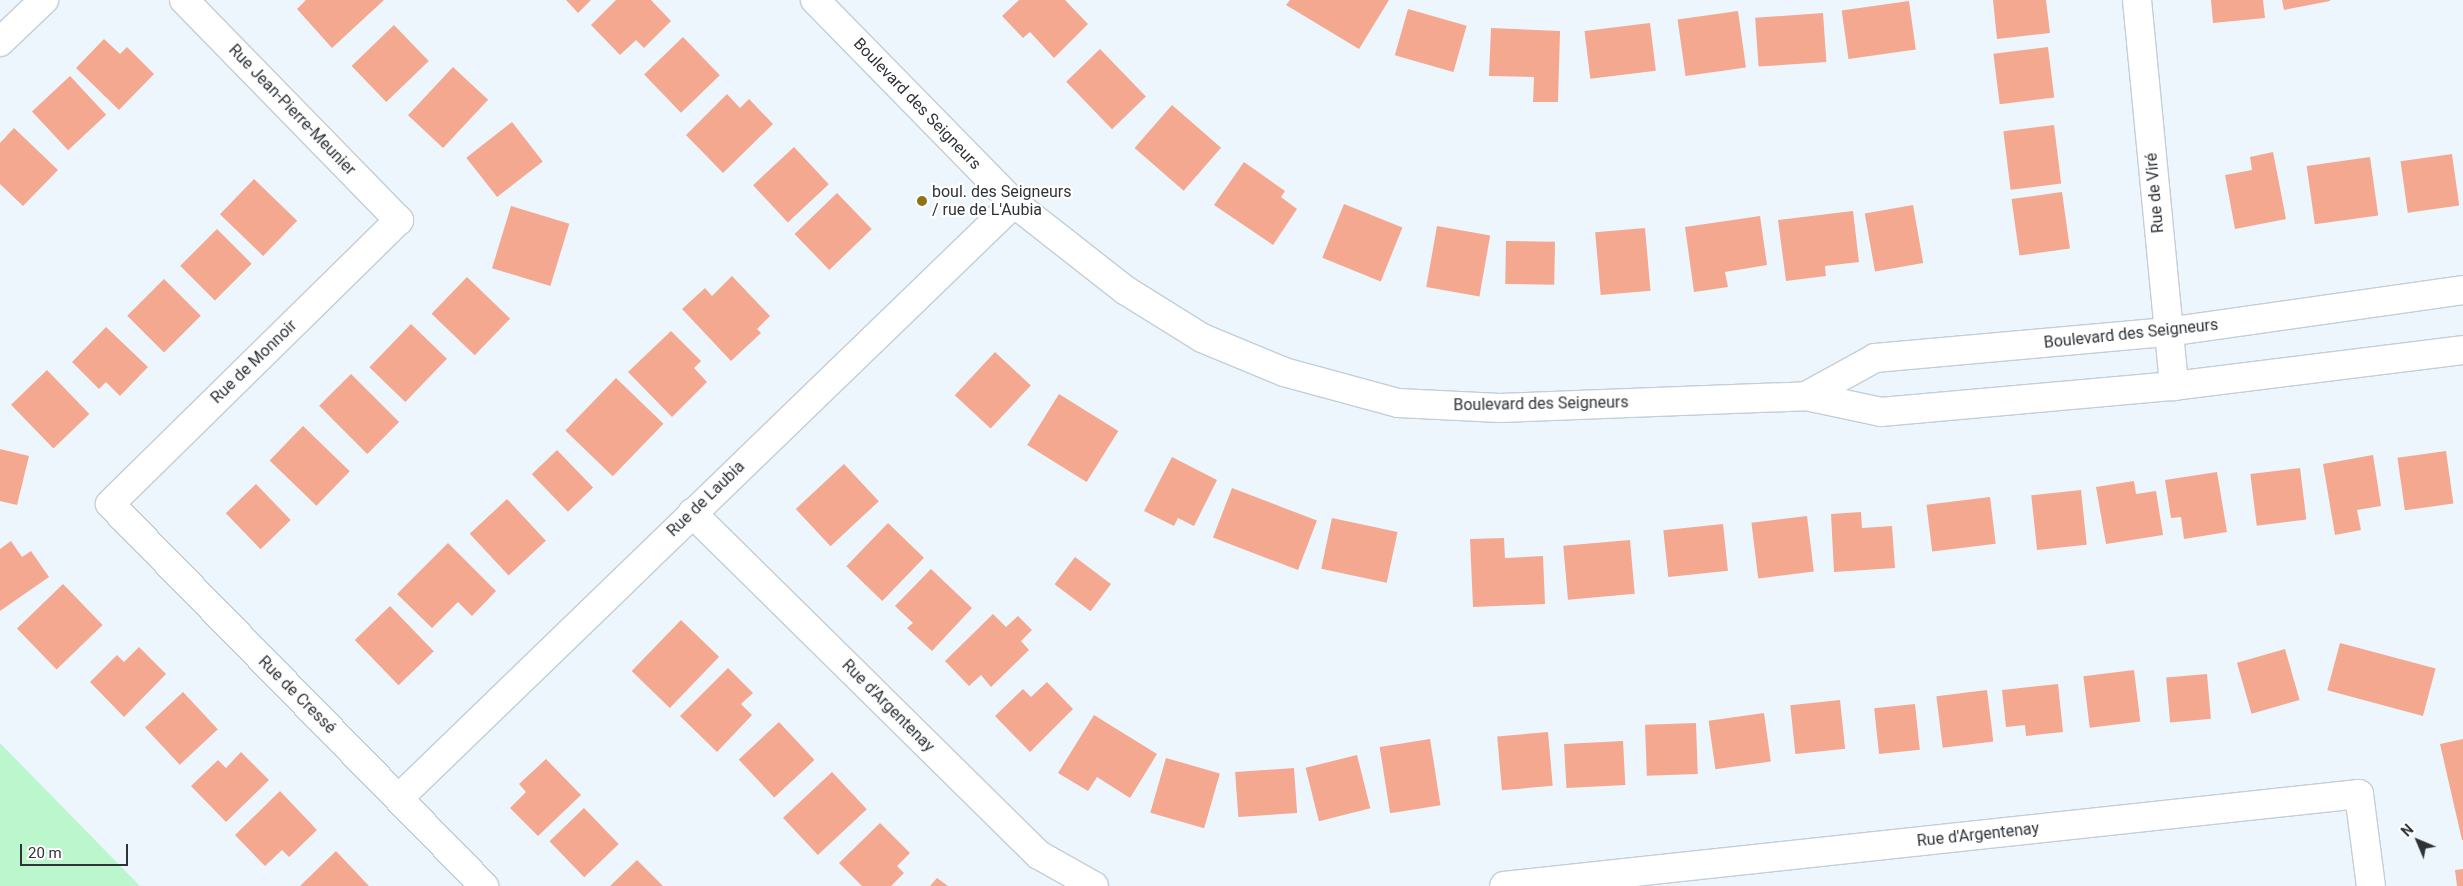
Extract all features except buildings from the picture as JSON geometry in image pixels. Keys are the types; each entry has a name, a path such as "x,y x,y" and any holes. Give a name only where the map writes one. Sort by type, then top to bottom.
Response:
{"street":[{"path":"0,42 44,0"},
{"name":"Rue Jean-Pierre-Meunier","path":"184,0 399,220"},
{"name":"Boulevard des Seigneurs","path":"815,0 1014,203 1125,290 1202,338 1284,372 1398,403 1500,408 1806,396 1881,412 2174,386 2463,350"},
{"name":"Rue de Viré","path":"2137,0 2174,386"},
{"name":"Rue de Laubia","path":"399,798 1014,203"},
{"name":"Rue de Monnoir","path":"110,504 399,220"},
{"name":"Boulevard des Seigneurs","path":"1806,396 1875,358 2168,332 2463,290"},
{"name":"Rue de Cressé","path":"110,504 484,886"},
{"name":"Rue d'Argentenay","path":"692,513 1039,855 1094,886"},
{"name":"Rue d'Argentenay","path":"1504,886 1654,878 2359,794 2371,886"}],"green space":[{"path":"0,743 140,886 0,886"}],"place":[{"name":"boul. des Seigneurs / rue de L'Aubia","path":"922,201"}]}
